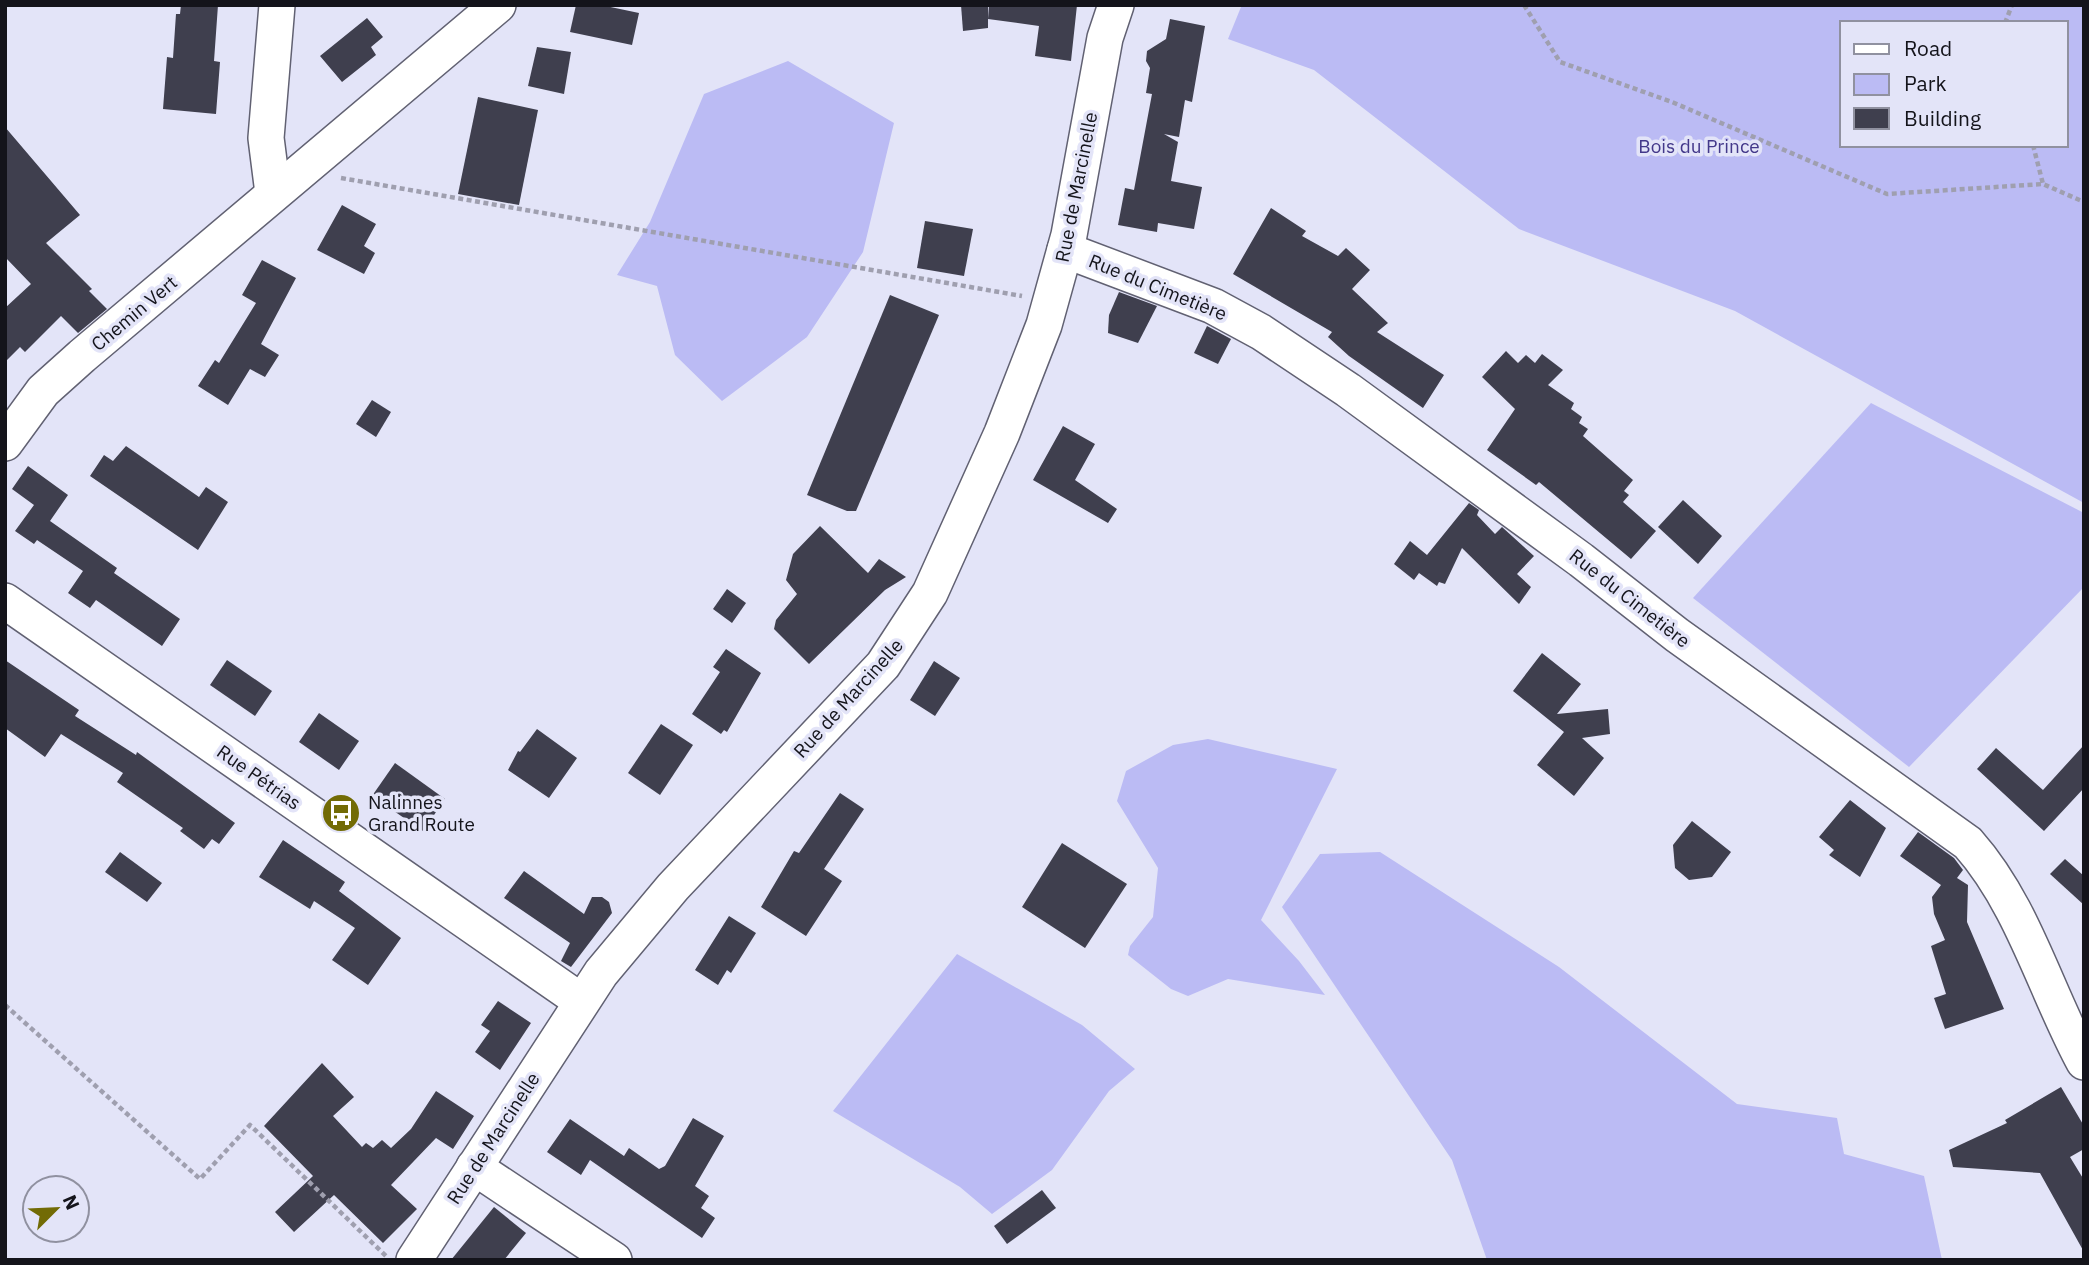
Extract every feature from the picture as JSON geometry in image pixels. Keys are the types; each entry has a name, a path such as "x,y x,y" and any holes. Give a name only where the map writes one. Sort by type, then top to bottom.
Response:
{"street":[{"path":"277,5 267,138 286,182"},
{"name":"Chemin Vert","path":"5,443 43,391 286,182 498,5"},
{"name":"Rue de Marcinelle","path":"414,1260 581,1001 661,901 852,698 904,637 948,557 1030,362 1052,297 1065,250 1105,38 1116,5"},
{"name":"Rue du Cimetière","path":"1065,250 1213,306 1261,332 1348,390 1581,560 1677,635 1968,843 1988,865 2004,892 2084,1062"},
{"name":"Rue Pétrias","path":"5,601 581,1001"},
{"path":"474,1167 614,1260"}],"path":[{"path":"1524,5 1560,62 1672,102 1887,194 2043,184 2084,202"},
{"path":"2034,147 2043,184"},
{"path":"286,182 1017,297 1041,294 1052,297"},
{"path":"5,1005 200,1179 250,1125 389,1260"}],"green space":[{"name":"Bois du Prince","path":"1246,5 2084,5 2084,503 1735,311 1519,229 1314,70 1228,39 1241,7"},
{"path":"788,61 894,123 863,252 807,337 722,401 675,355 657,286 617,275 650,222 704,94"},
{"path":"1871,403 2084,513 2084,587 1909,767 1693,598"},
{"path":"1208,739 1337,769 1261,920 1299,961 1325,995 1228,979 1188,996 1171,989 1128,955 1130,946 1153,917 1158,868 1117,801 1126,771 1173,745"},
{"path":"1380,852 1559,967 1737,1104 1837,1118 1844,1154 1924,1176 1942,1260 1487,1260 1452,1160 1282,907 1320,854"},
{"path":"957,954 1082,1025 1135,1069 1109,1091 1052,1170 992,1214 960,1187 833,1111"}],"building":[{"path":"181,5 218,5 214,61 220,62 216,114 163,109 167,57 173,58 176,14 180,14"},
{"path":"576,5 601,5 639,13 632,45 570,32"},
{"path":"961,5 988,5 988,28 963,31"},
{"path":"989,5 1077,5 1071,61 1035,56 1039,26 988,19"},
{"path":"367,18 383,37 371,47 376,55 342,82 320,56"},
{"path":"1170,19 1205,26 1192,102 1185,100 1179,137 1164,134 1178,142 1171,181 1202,187 1194,229 1158,223 1157,232 1118,225 1125,188 1134,190 1152,94 1146,93 1150,68 1146,61 1147,51 1166,39"},
{"path":"537,47 571,52 564,94 528,86"},
{"path":"478,97 538,110 519,205 458,194"},
{"path":"5,127 80,215 46,243 92,289 89,291 107,309 78,333 61,316 25,352 20,347 5,362 5,308 31,284 5,257"},
{"path":"342,205 376,224 364,246 375,253 364,274 317,250"},
{"path":"1271,208 1306,231 1302,236 1338,256 1346,248 1370,270 1352,289 1388,323 1377,332 1444,375 1423,408 1349,356 1328,337 1332,332 1233,274"},
{"path":"925,221 973,229 964,276 917,268"},
{"path":"262,260 296,278 261,344 279,355 265,377 250,369 228,405 198,386 215,360 219,363 256,303 242,295"},
{"path":"1119,292 1157,306 1138,343 1108,333 1109,315"},
{"path":"890,295 939,315 856,511 847,511 807,495"},
{"path":"1207,326 1231,339 1218,364 1194,353"},
{"path":"1506,351 1518,363 1526,355 1535,363 1542,354 1563,370 1548,385 1574,403 1571,409 1582,417 1579,423 1588,429 1583,436 1633,480 1624,491 1629,495 1623,502 1656,531 1631,559 1539,482 1536,485 1487,450 1515,409 1482,377"},
{"path":"372,400 391,412 376,437 356,424"},
{"path":"1063,426 1095,444 1075,480 1117,509 1108,523 1033,480"},
{"path":"126,446 199,497 206,487 228,502 198,550 90,476 104,455 113,461"},
{"path":"28,466 68,495 50,521 117,568 114,573 180,619 162,646 96,600 90,608 68,593 83,571 37,540 34,544 15,531 34,505 12,489"},
{"path":"1683,500 1722,536 1698,564 1658,527"},
{"path":"1469,503 1479,510 1477,515 1495,534 1502,527 1534,556 1517,574 1531,587 1519,604 1462,548 1445,584 1439,582 1437,586 1419,573 1414,580 1394,564 1410,541 1427,555"},
{"path":"820,526 868,573 879,559 906,577 885,590 809,664 774,629 776,620 797,594 786,580 793,554"},
{"path":"727,589 746,603 732,623 713,609"},
{"path":"726,649 761,673 727,732 724,730 721,734 692,714 720,672 713,667"},
{"path":"1542,653 1581,684 1557,714 1608,709 1610,734 1582,738 1604,758 1574,796 1537,765 1564,732 1513,691"},
{"path":"5,660 79,710 75,716 136,755 137,752 235,823 219,844 212,839 204,849 180,831 183,828 117,782 123,773 61,734 45,757 5,728"},
{"path":"227,660 272,691 255,716 210,685"},
{"path":"934,661 960,678 935,716 910,700"},
{"path":"319,713 359,741 339,770 299,742"},
{"path":"661,724 693,745 660,795 628,773"},
{"path":"537,729 577,758 549,798 508,770 518,751 520,752"},
{"path":"2084,745 2084,788 2044,831 1977,769 1996,748 2043,790"},
{"path":"395,763 445,799 423,831 372,796"},
{"path":"840,793 864,809 824,869 842,881 806,936 761,907 794,851 799,853"},
{"path":"1850,800 1886,828 1860,877 1829,855 1834,850 1819,837"},
{"path":"1692,821 1731,852 1712,877 1689,880 1675,868 1673,845"},
{"path":"1918,832 1954,858 1963,870 1957,878 1968,885 1967,922 2004,1009 1945,1029 1934,998 1946,994 1931,946 1945,940 1934,914 1932,897 1941,885 1900,856"},
{"path":"283,840 345,882 339,891 401,938 368,985 332,960 355,928 314,901 310,909 259,877"},
{"path":"1062,843 1127,884 1085,948 1022,907"},
{"path":"120,852 162,883 147,902 105,872"},
{"path":"2065,859 2084,876 2084,905 2050,874"},
{"path":"524,871 584,914 592,897 602,897 609,902 612,913 571,967 561,961 570,943 504,898"},
{"path":"729,916 756,933 731,973 727,970 718,985 695,970"},
{"path":"498,1001 531,1023 500,1070 475,1052 490,1031 481,1025"},
{"path":"322,1063 354,1097 333,1116 362,1147 366,1143 373,1148 382,1140 391,1148 411,1129 436,1091 474,1116 453,1149 436,1138 391,1185 417,1209 383,1243 334,1195 294,1232 275,1212 313,1176 264,1126"},
{"path":"2061,1087 2084,1126 2084,1149 2070,1157 2084,1180 2084,1252 2040,1173 1953,1167 1949,1150 2007,1123 2005,1120"},
{"path":"693,1118 724,1136 695,1186 709,1196 701,1208 715,1218 702,1238 590,1160 581,1175 547,1152 570,1119 624,1156 629,1148 659,1169 665,1166"},
{"path":"1042,1190 1056,1208 1007,1244 994,1226"},
{"path":"494,1207 526,1233 504,1260 451,1260"}],"place":[{"name":"Nalinnes Grand Route","path":"341,813"}]}
